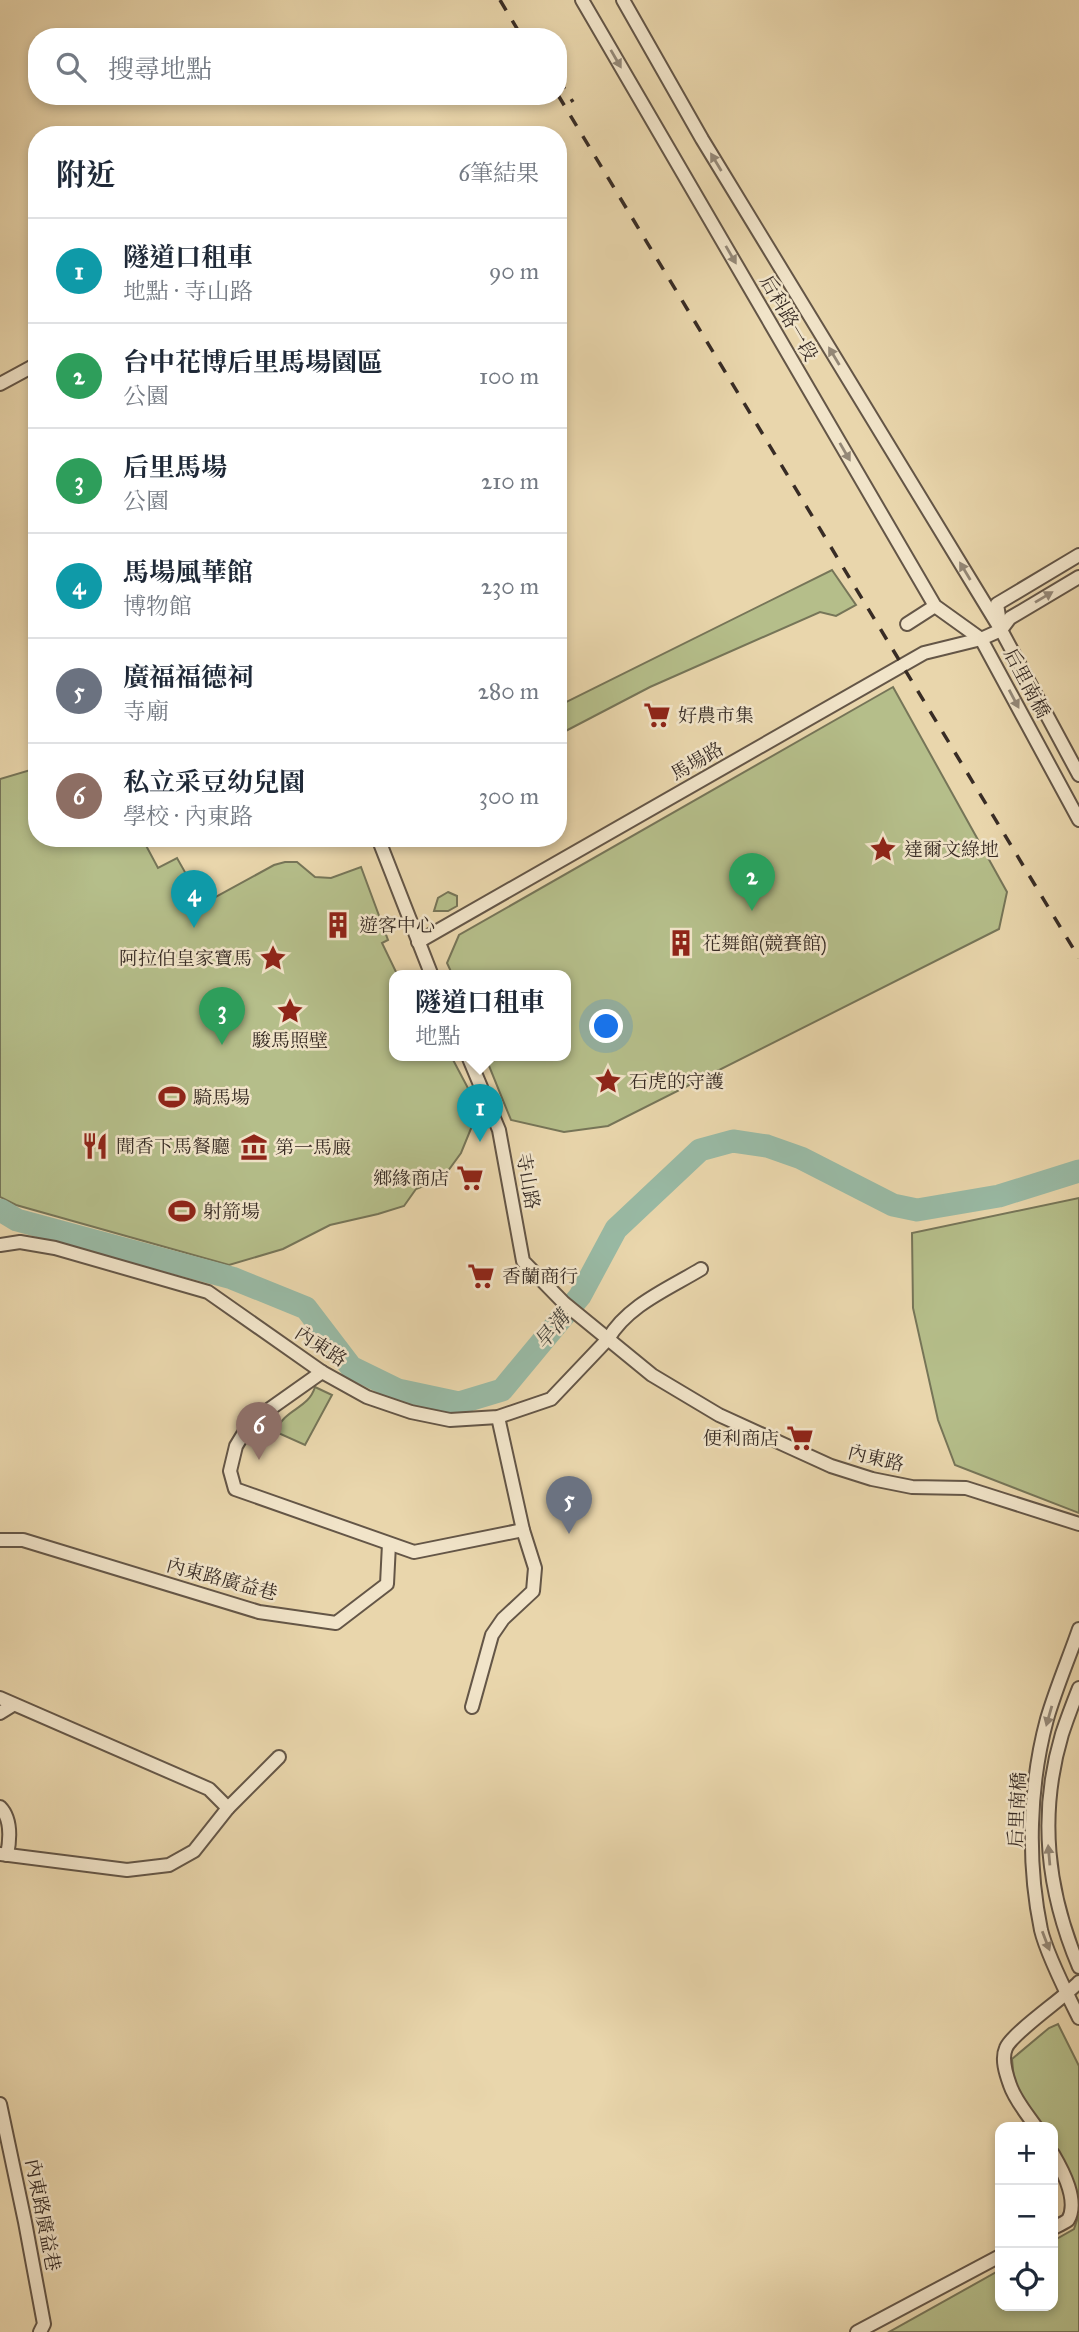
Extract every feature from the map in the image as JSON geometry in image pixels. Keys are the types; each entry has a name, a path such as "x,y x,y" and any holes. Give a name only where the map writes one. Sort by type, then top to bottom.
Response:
{"street":[{"name":"后科路一段","path":"582,0 935,606 981,639"},
{"name":"后科路一段","path":"623,0 709,151 1000,630"},
{"path":"0,384 28,369"},
{"path":"1000,630 997,604 1079,555"},
{"name":"馬場路","path":"418,942 924,653 981,639 1000,630 1010,618 1079,576"},
{"path":"907,625 935,606"},
{"name":"后里南橋","path":"1000,630 1079,775"},
{"name":"后里南橋","path":"981,639 1079,820"},
{"path":"382,847 430,970"},
{"name":"寺山路","path":"470,1061 499,1130 523,1261 584,1320"},
{"name":"內東路","path":"0,1245 20,1242 55,1248 208,1292 322,1372 367,1397 411,1412 450,1420 498,1417 551,1399 608,1339"},
{"path":"608,1339 615,1327 632,1311 701,1269"},
{"name":"內東路","path":"584,1320 652,1375 686,1396 719,1415 831,1466 872,1479 912,1486 966,1488 1079,1524"},
{"path":"322,1372 250,1423 236,1446 230,1471 235,1489 414,1552 523,1530"},
{"path":"472,1707 492,1635 503,1619 533,1591 535,1568 523,1530 498,1417"},
{"name":"內東路廣益巷","path":"0,1540 23,1541 259,1612 336,1623 387,1584 388,1544"},
{"name":"后里南橋","path":"1079,1629 1047,1719 1033,1791 1034,1871 1042,1932 1079,2018"},
{"name":"后里南橋","path":"1079,1688 1062,1734 1056,1762 1048,1810 1048,1847 1054,1886 1070,1946 1079,1968"},
{"path":"0,1698 209,1789 228,1808"},
{"path":"0,1713 13,1705"},
{"path":"0,1807 4,1811 10,1835 4,1854 127,1870 169,1865 194,1851 228,1808 279,1757"},
{"path":"1033,2122 1011,2087 1003,2057 1006,2045 1079,1982"},
{"name":"內東路廣益巷","path":"0,2104 44,2324 40,2332"},
{"path":"1058,2162 1069,2180 1074,2206 1068,2220 1058,2225"},
{"path":"857,2332 995,2259"}],"green space":[{"path":"832,570 856,605 836,616 820,612 650,687 567,730 567,702"},
{"path":"893,687 1007,892 999,929 608,1126 564,1132 511,1120 487,1061 571,1061 571,970 450,970 447,963 459,935"},
{"path":"28,771 28,847 147,847 158,868 177,858 203,904 274,865 285,862 297,862 315,877 331,878 361,867 388,940 382,943 395,970 389,970 389,1061 454,1061 479,1109 461,1153 437,1186 426,1185 416,1189 404,1206 330,1225 283,1249 229,1265 16,1205 0,1197 0,779"},
{"path":"448,892 457,896 457,906 448,911 434,911 438,898"},
{"path":"1079,1198 1079,1513 955,1465 938,1420 913,1308 912,1233"},
{"path":"315,1387 332,1395 305,1445 276,1432 284,1418 312,1395"},
{"path":"1058,2024 1079,2066 1079,2204 1058,2164 1058,2122 1036,2122 1014,2080 1012,2059 1049,2028"},
{"path":"1079,2214 1079,2332 889,2332 995,2273 995,2311 1058,2311 1058,2238 1074,2229"}],"waterway":[{"name":"旱溝","path":"0,1210 17,1220 232,1278 306,1308 351,1367 398,1390 459,1403 502,1390 580,1296 616,1229 700,1150 733,1141 767,1146 801,1158 893,1205 917,1210 999,1196 1079,1171"}],"railway":[{"path":"500,0 517,28"},
{"path":"567,93 573,102"},
{"path":"564,105 1079,958"}],"place":[{"name":"好農市集","path":"657,715"},
{"name":"達爾文綠地","path":"883,849"},
{"name":"台中花博后里馬場園區","path":"752,911"},
{"name":"遊客中心","path":"338,925"},
{"name":"馬場風華館","path":"194,928"},
{"name":"花舞館(競賽館)","path":"681,943"},
{"name":"阿拉伯皇家寶馬","path":"273,958"},
{"name":"駿馬照壁","path":"290,1011"},
{"name":"后里馬場","path":"222,1045"},
{"name":"石虎的守護","path":"608,1081"},
{"name":"騎馬場","path":"172,1097"},
{"name":"隧道口租車","path":"480,1142"},
{"name":"聞香下馬餐廳","path":"95,1146"},
{"name":"第一馬廄","path":"254,1147"},
{"name":"鄉緣商店","path":"470,1178"},
{"name":"射箭場","path":"182,1211"},
{"name":"香蘭商行","path":"481,1276"},
{"name":"便利商店","path":"800,1438"},
{"name":"私立采豆幼兒園","path":"259,1460"},
{"name":"廣福福德祠","path":"569,1534"}]}
